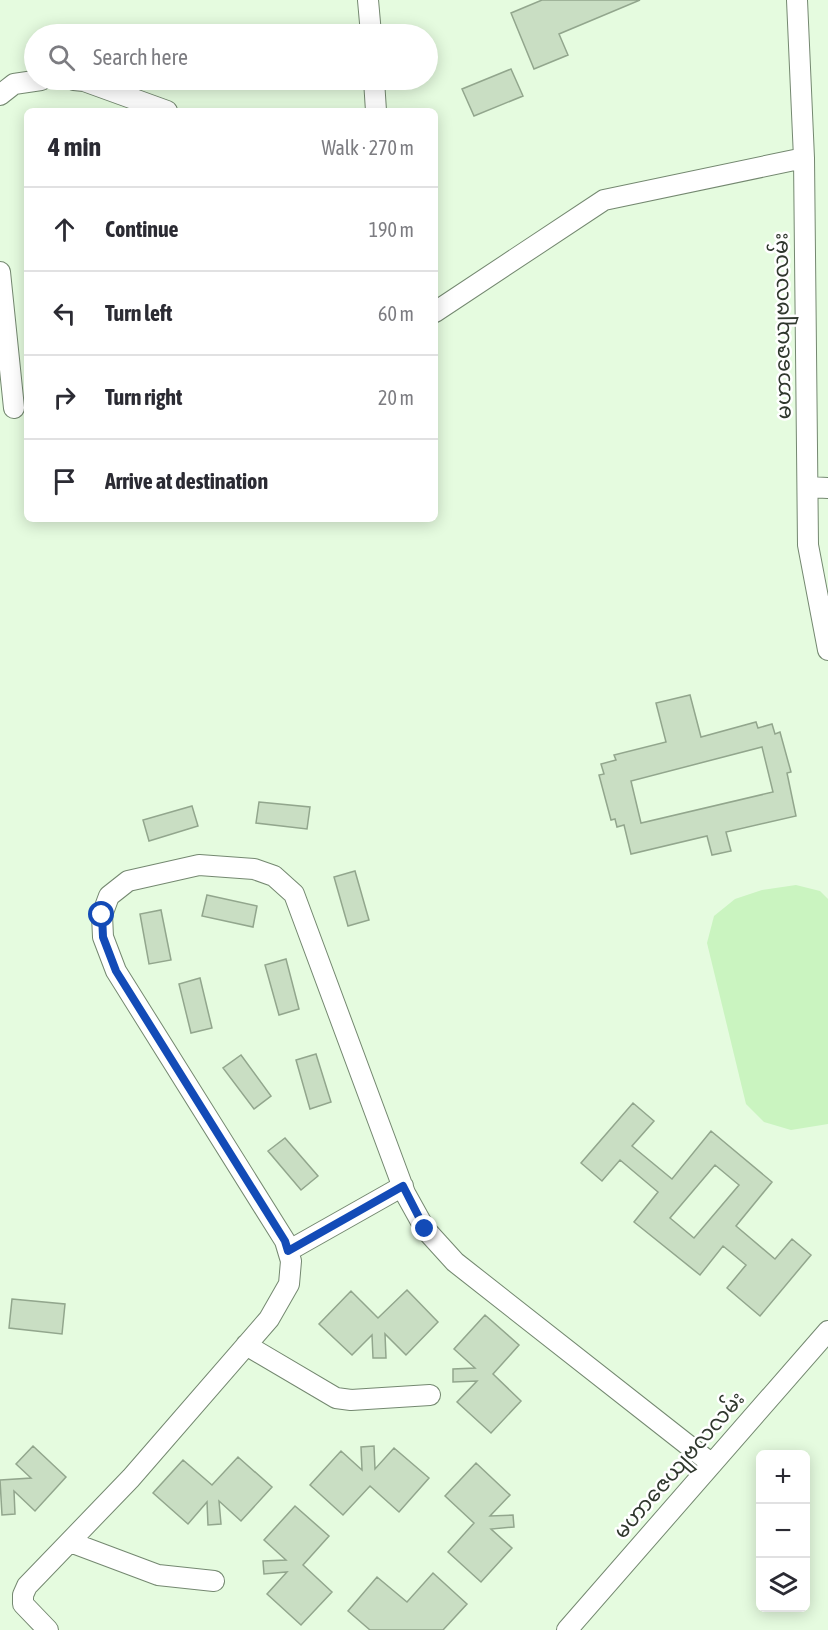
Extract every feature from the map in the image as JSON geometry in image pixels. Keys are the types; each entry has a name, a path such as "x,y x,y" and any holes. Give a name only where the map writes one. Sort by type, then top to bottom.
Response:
{"street":[{"name":"မဟာဇေယျဗလလမ်း","path":"797,0 804,158 808,545 828,650"},
{"path":"371,1 371,24"},
{"path":"0,95 14,84 24,83"},
{"path":"104,90 140,106"},
{"path":"375,90 376,108"},
{"path":"438,310 604,200 804,158"},
{"path":"0,272 14,407"},
{"path":"808,487 828,488"},
{"path":"48,1630 23,1604 23,1595 27,1586 131,1478 246,1346 269,1319 289,1284 291,1261 285,1241 116,971 103,937 102,915 109,896 128,881 199,865 254,868 274,876 294,894 403,1186 425,1229 455,1262 712,1464"},
{"path":"288,1251 403,1186"},
{"name":"မဟာဇေယျဗလလမ်း","path":"567,1630 828,1331"},
{"path":"246,1346 336,1398 351,1400 430,1395"},
{"path":"70,1542 158,1575 214,1581"}],"green space":[{"path":"796,885 820,891 828,899 828,1124 791,1130 764,1122 746,1104 707,943 714,916 735,899 762,890"}],"building":[{"path":"542,0 640,0 559,34 568,55 534,69 511,13"},
{"path":"511,69 523,96 474,116 462,89"},
{"path":"690,695 701,737 756,722 758,728 772,724 775,734 780,732 791,772 787,773 796,816 726,832 731,851 712,855 707,836 631,854 624,825 617,827 615,819 611,820 599,775 604,774 601,764 616,760 614,755 666,742 656,703","holes":["762,747 773,792 641,823 631,781"]},
{"path":"259,802 310,807 307,829 256,823"},
{"path":"192,806 198,826 149,841 143,820"},
{"path":"355,871 369,920 348,926 334,877"},
{"path":"207,895 257,906 253,927 202,916"},
{"path":"161,910 171,960 149,964 140,914"},
{"path":"286,959 299,1009 279,1015 265,965"},
{"path":"200,978 212,1028 191,1033 179,984"},
{"path":"316,1054 331,1102 310,1109 296,1060"},
{"path":"241,1055 271,1096 254,1109 223,1068"},
{"path":"633,1103 654,1121 632,1146 672,1179 711,1131 772,1182 736,1226 775,1259 792,1239 811,1255 760,1316 727,1288 746,1265 723,1246 700,1275 634,1222 658,1192 620,1160 602,1181 581,1163","holes":["715,1165 739,1185 694,1238 670,1218"]},
{"path":"285,1138 318,1176 301,1190 268,1151"},
{"path":"407,1290 438,1322 406,1355 385,1334 386,1358 373,1358 372,1335 352,1355 319,1324 351,1291 378,1318"},
{"path":"12,1299 65,1304 62,1334 9,1328"},
{"path":"485,1315 519,1345 493,1374 521,1401 491,1433 457,1402 477,1381 453,1382 453,1369 475,1368 454,1349"},
{"path":"33,1446 66,1477 35,1511 14,1491 15,1514 2,1515 0,1480 31,1478 16,1464"},
{"path":"374,1446 375,1469 394,1448 429,1478 399,1512 370,1486 343,1515 310,1485 341,1451 362,1470 361,1447"},
{"path":"238,1457 272,1487 241,1521 219,1501 221,1524 208,1525 207,1502 188,1524 153,1493 183,1460 212,1485"},
{"path":"476,1463 510,1495 490,1516 513,1515 514,1527 491,1529 512,1548 481,1582 448,1552 474,1523 445,1496"},
{"path":"295,1506 329,1536 303,1565 332,1592 301,1625 267,1594 287,1572 264,1574 263,1561 286,1560 264,1540"},
{"path":"433,1573 467,1604 443,1630 370,1630 348,1611 377,1577 407,1602"}],"route":[{"path":"102,915 103,937 116,971 285,1241 288,1251 403,1186 425,1229"}]}
